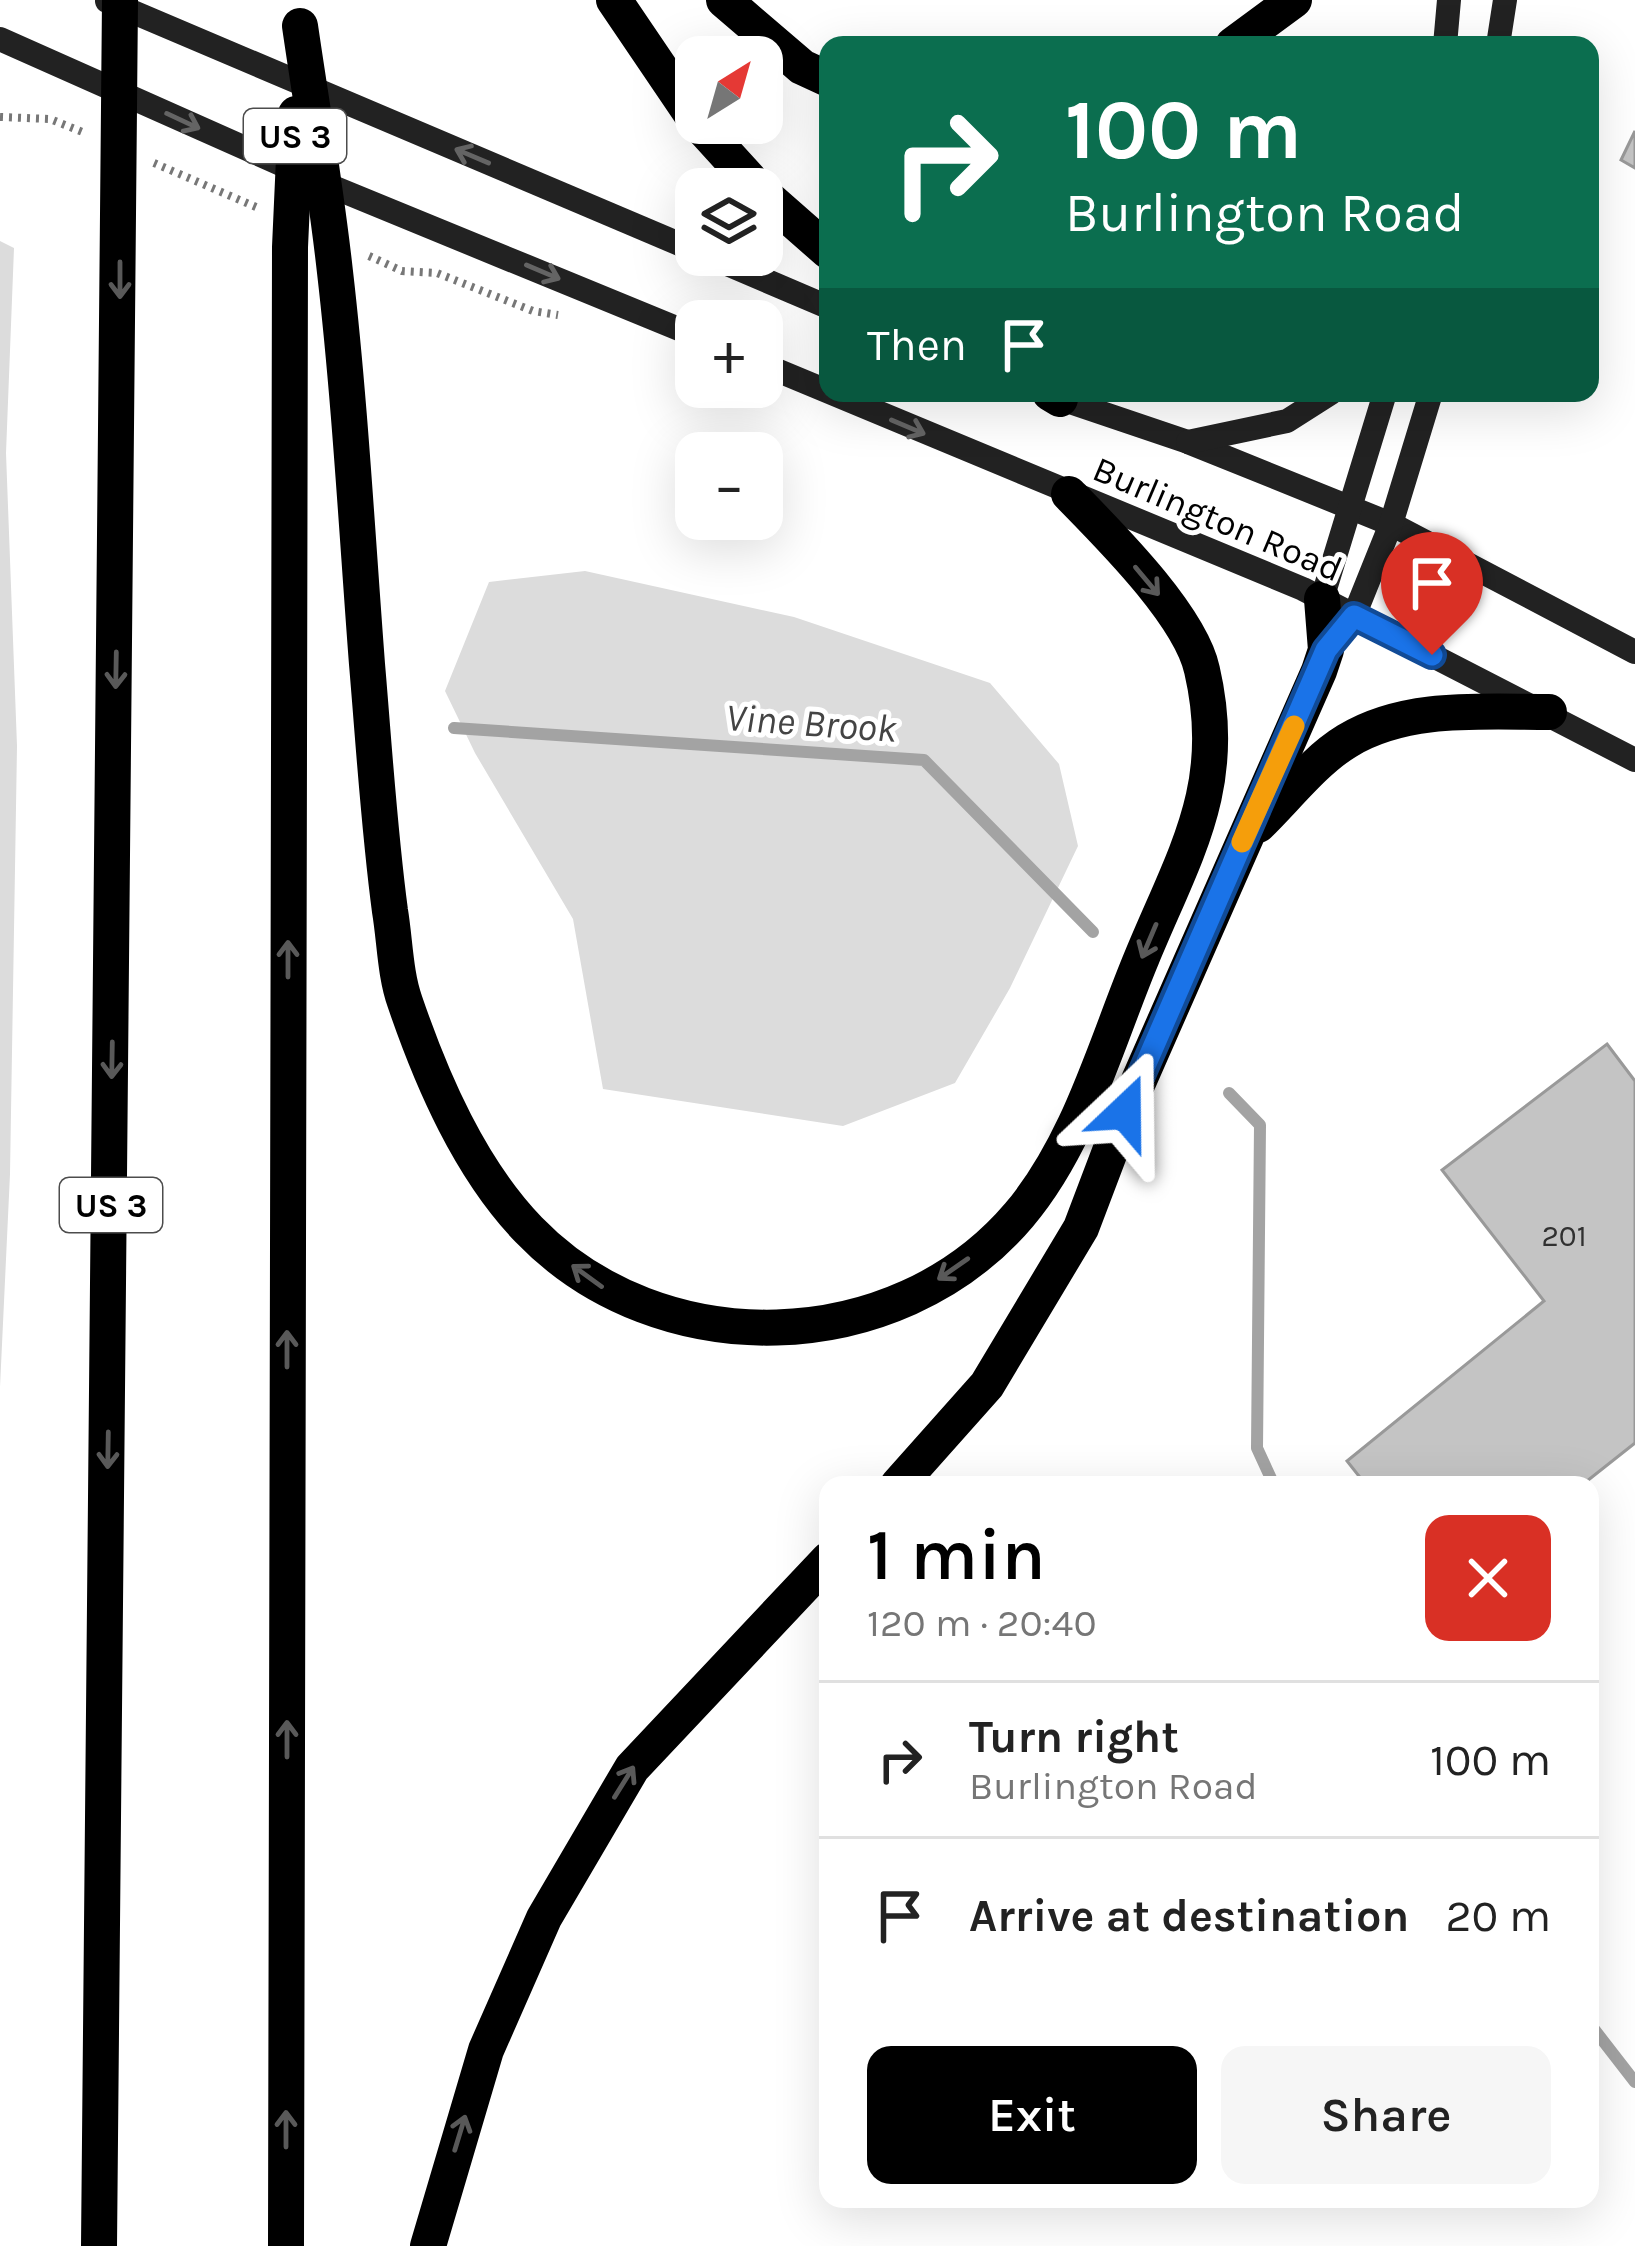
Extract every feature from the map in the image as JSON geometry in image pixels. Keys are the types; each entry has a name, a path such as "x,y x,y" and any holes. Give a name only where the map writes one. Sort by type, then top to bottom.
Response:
{"highway":[{"name":"US 3","path":"99,2246 129,160 120,0"},
{"path":"614,0 675,90"},
{"path":"724,0 768,41 819,73"},
{"path":"1245,36 1294,0"},
{"name":"US 3","path":"286,2246 290,247 300,13"},
{"path":"300,13 346,261 384,864 402,995 439,1087 478,1163 530,1231 596,1285 674,1318 767,1332 860,1317 949,1274 1016,1219 1064,1151 1207,802 1213,736 1201,661 1160,595 1069,494"},
{"path":"717,144 739,168"},
{"path":"783,211 819,243"},
{"path":"906,1476 986,1385 1081,1228 1326,650 1338,608"},
{"path":"1243,840 1343,743 1384,722 1460,712 1549,712"},
{"path":"428,2246 486,2050 544,1918 632,1768 819,1570"}],"main road":[{"path":"106,0 675,242"},
{"path":"1446,36 1449,0"},
{"path":"1499,36 1505,0"},
{"path":"0,39 328,185 675,327"},
{"path":"755,276 819,303"},
{"name":"Burlington Road","path":"783,373 819,388"},
{"name":"Burlington Road","path":"852,402 1338,608 1635,760"},
{"name":"Burlington Road","path":"1072,402 1189,442 1391,524 1635,652"},
{"path":"1189,442 1287,421 1317,402"},
{"path":"1338,608 1348,506 1382,402"},
{"path":"1338,608 1391,524 1428,402"}],"path":[{"path":"0,117 50,118 94,137"},
{"path":"129,160 268,213"},
{"path":"346,261 437,273 533,311 572,318"}],"shaded area":[{"path":"0,241 14,248 6,453 17,746 10,1174 0,1387"},
{"path":"585,571 794,617 990,683 1059,764 1078,846 1010,988 955,1083 843,1126 603,1089 573,919 475,753 445,691 489,582"}],"building":[{"path":"1635,131 1635,168 1621,160"},
{"path":"1607,1044 1635,1081 1635,1443 1593,1476 1359,1476 1347,1461 1544,1301 1442,1170"}],"waterway":[{"name":"Vine Brook","path":"454,728 924,760 1093,932"},
{"name":"Vine Brook","path":"1229,1093 1260,1125 1257,1448 1270,1476"},
{"name":"Vine Brook","path":"1599,2036 1635,2082"}],"slow traffic":[{"path":"1242,842 1294,726"}],"route":[{"path":"1125,1112 1326,650 1354,616 1432,655"}]}
